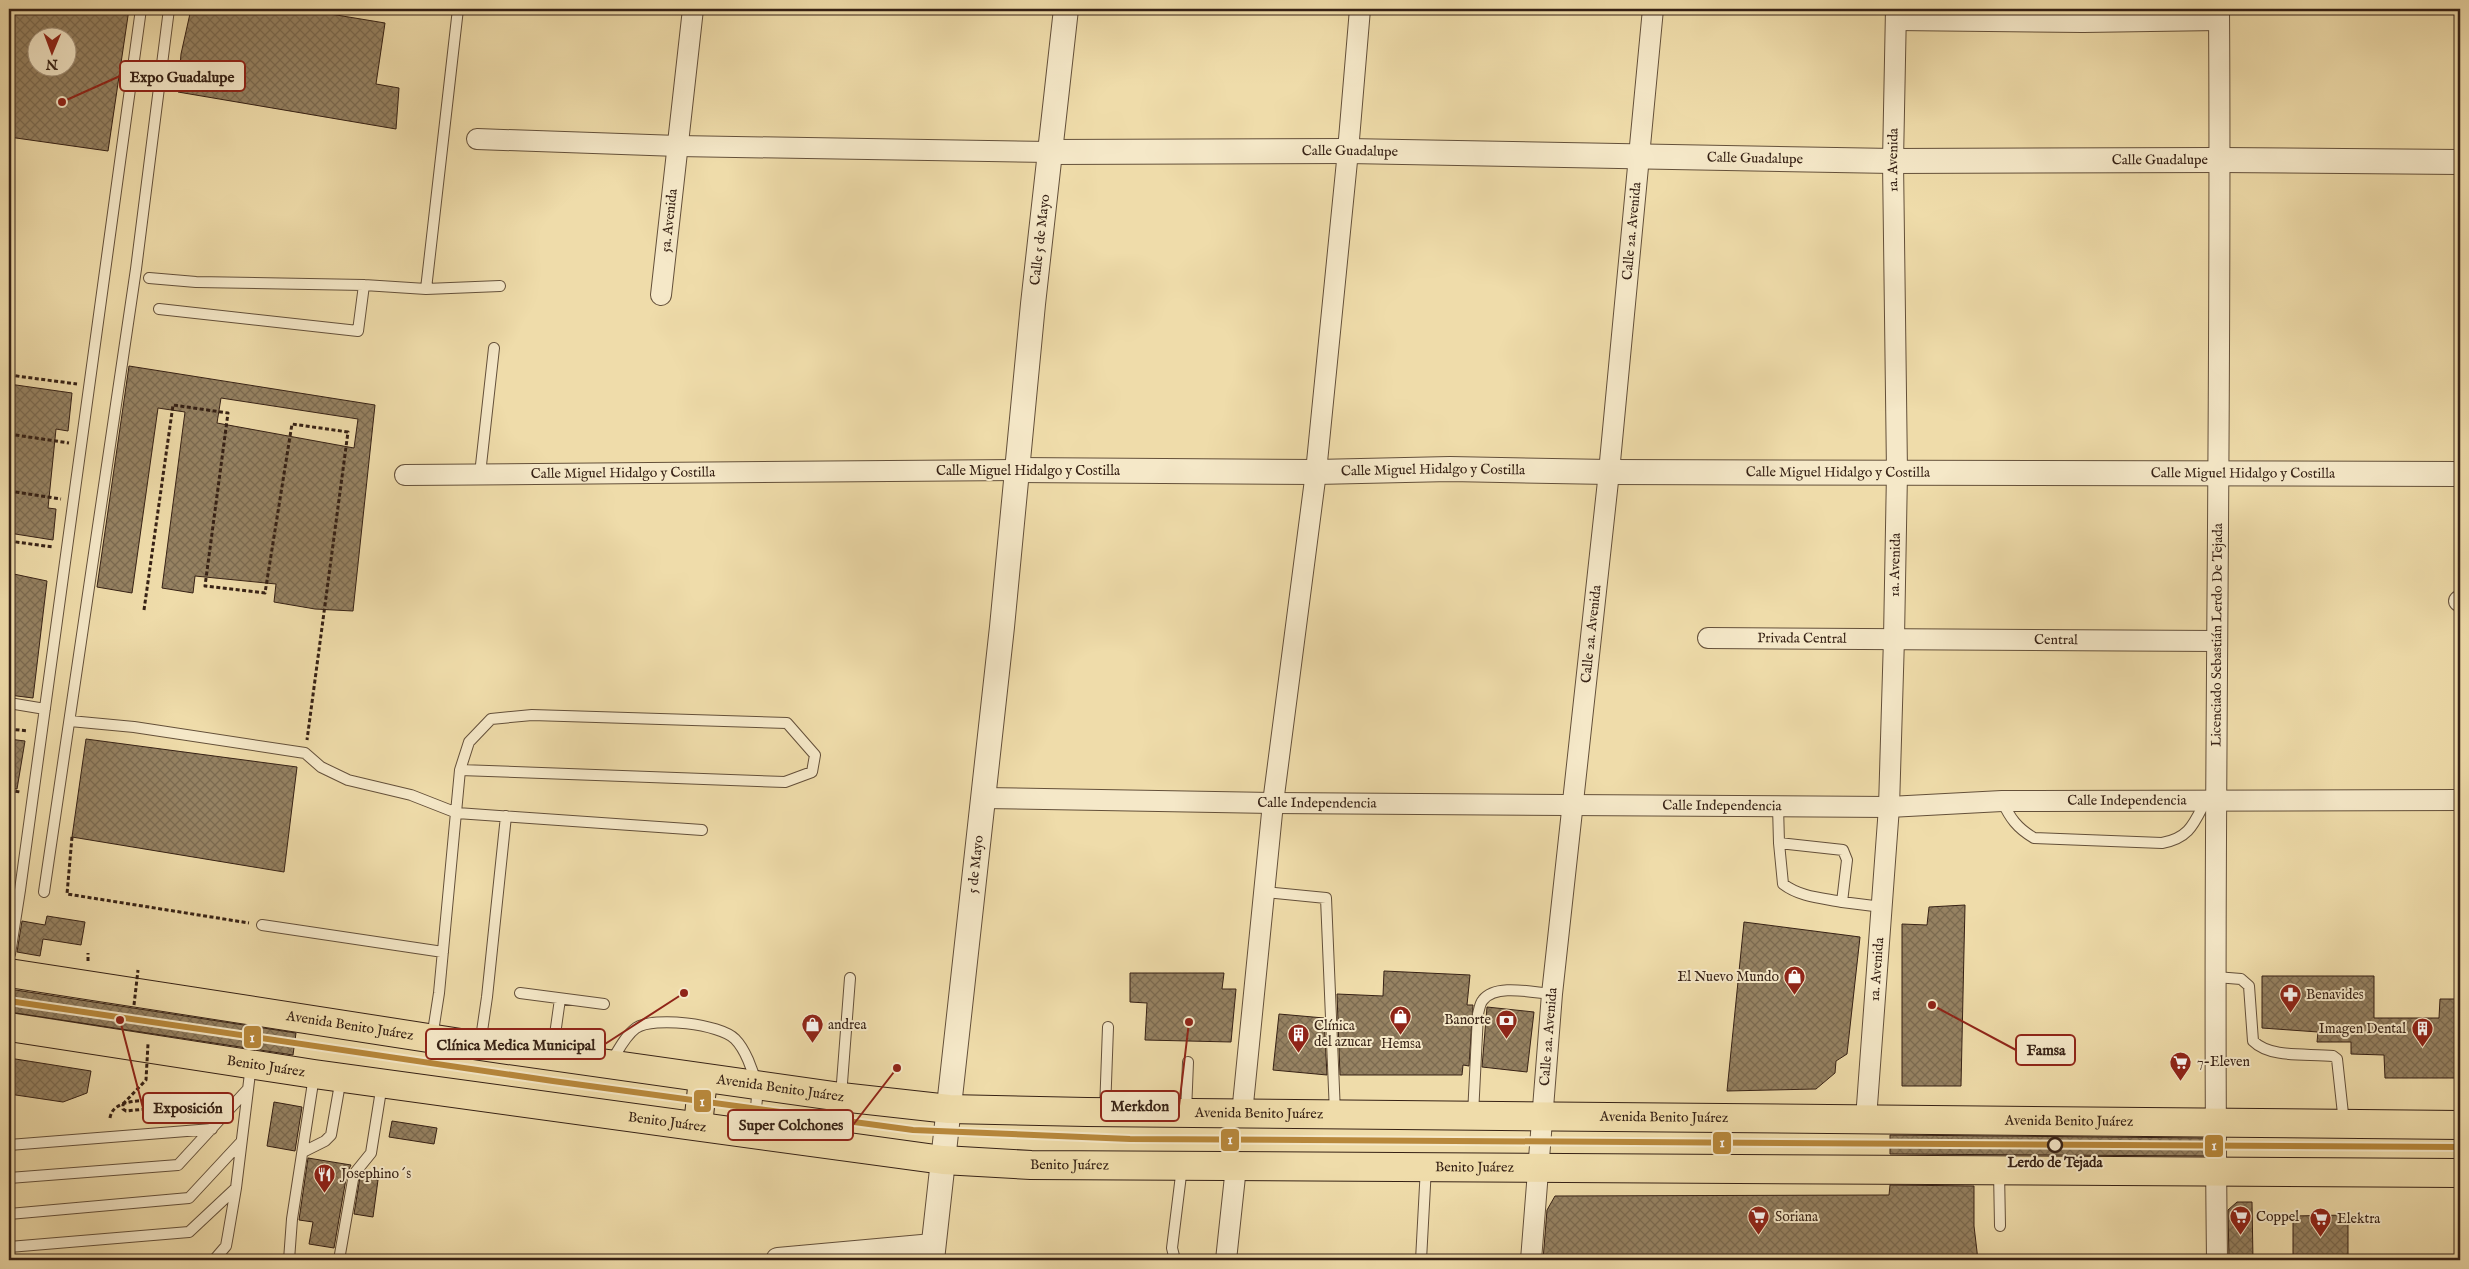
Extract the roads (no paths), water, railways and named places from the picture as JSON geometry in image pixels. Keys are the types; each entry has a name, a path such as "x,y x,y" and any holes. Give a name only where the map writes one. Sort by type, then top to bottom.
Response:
{"main road":[{"path":"9,960 85,969 135,989"},
{"path":"9,985 72,993 135,989"},
{"name":"Avenida Benito Juárez","path":"135,989 432,1039 552,1057 703,1079 949,1109 1242,1114 2460,1124"},
{"name":"Benito Juárez","path":"9,1027 134,1044 249,1077 314,1074 943,1160 1032,1165 1540,1168"},
{"path":"9,1040 56,1046 134,1044"},
{"path":"698,1126 703,1079"},
{"path":"1540,1168 2460,1172"}],"street":[{"name":"5a. Avenida","path":"661,295 693,9"},
{"name":"Calle 5 de Mayo","path":"1017,470 1066,9"},
{"path":"1242,1114 1273,803 1316,472 1360,9"},
{"name":"Calle 2a. Avenida","path":"1531,1260 1540,1168 1552,994 1609,472 1653,9"},
{"path":"1896,14 2083,22 2219,14"},
{"name":"1a. Avenida","path":"1866,1119 1889,807 1894,638 1897,472 1893,161 1896,14"},
{"name":"Licenciado Sebastián Lerdo De Tejada","path":"2217,1260 2215,1121 2216,977 2212,800 2220,473 2219,14"},
{"path":"477,139 678,146 1050,152"},
{"name":"Calle Guadalupe","path":"1050,152 1348,151 1893,161 2220,160 2460,162"},
{"name":"Calle Miguel Hidalgo y Costilla","path":"405,475 1017,470 1316,472 1450,469 1609,472 2460,474"},
{"name":"5 de Mayo","path":"933,1253 1017,470"},
{"name":"Privada Central","path":"1708,638 1894,638"},
{"name":"Central","path":"1894,638 2217,641"},
{"name":"Calle Independencia","path":"983,798 1573,806 1889,807 2002,801 2460,800"},
{"path":"1226,1260 1236,1166"},
{"path":"778,1260 933,1253"}],"lane":[{"path":"9,960 82,445 141,9"},
{"path":"44,892 136,269 169,9"},
{"path":"426,289 458,9"},
{"path":"149,278 196,282 364,285 426,289 500,286"},
{"path":"159,309 358,331 364,285"},
{"path":"480,474 494,348"},
{"path":"9,704 45,708"},
{"path":"432,1039 443,952 460,770 469,742 491,719 532,716 787,723 815,755 812,772 785,782 460,770"},
{"path":"70,721 134,727 305,753 320,767 348,780 411,795 457,813 702,830"},
{"path":"2002,801 2011,819 2022,831 2034,838 2162,843 2175,841 2185,835 2212,800"},
{"path":"1778,806 1778,843 1783,884 1791,890 1805,895 1882,907"},
{"path":"480,1046 487,998 506,816"},
{"path":"1778,843 1843,850 1847,860 1842,902"},
{"path":"1264,892 1326,898 1335,1114"},
{"path":"262,925 443,952"},
{"path":"2216,977 2242,980 2249,986 2254,1041 2259,1047 2286,1053 2333,1056 2337,1059 2344,1124"},
{"path":"841,1097 850,978"},
{"path":"1473,1115 1478,1014 1482,1001 1491,992 1552,994"},
{"path":"520,993 604,1004"},
{"path":"552,1057 560,999"},
{"path":"610,1065 622,1044 635,1029 647,1022 672,1023 723,1031 735,1039 742,1048 757,1086 752,1133"},
{"path":"1105,1112 1108,1028"},
{"path":"1186,1113 1188,1062"},
{"path":"289,1260 314,1074"},
{"path":"9,1178 178,1165 212,1129 249,1077"},
{"path":"214,1260 226,1246 236,1188 249,1077"},
{"path":"303,1152 325,1141 331,1135 342,1078"},
{"path":"339,1260 354,1174 371,1153 382,1083"},
{"path":"9,1145 212,1129"},
{"path":"9,1214 189,1198 241,1142"},
{"path":"1175,1260 1172,1248 1182,1166"},
{"path":"1422,1260 1426,1166"},
{"path":"1999,1170 2000,1226"},
{"path":"9,1247 189,1232 236,1188"}],"place":[{"name":"Expo Guadalupe","path":"62,102"},
{"name":"Clínica Medica Municipal","path":"684,993"},
{"name":"El Nuevo Mundo","path":"1795,996"},
{"name":"Famsa","path":"1932,1005"},
{"name":"Benavides","path":"2290,1014"},
{"name":"Exposición","path":"120,1020"},
{"name":"Merkdon","path":"1189,1022"},
{"name":"Hemsa","path":"1401,1035"},
{"name":"Banorte","path":"1507,1039"},
{"name":"andrea","path":"812,1044"},
{"name":"Imagen Dental","path":"2422,1048"},
{"name":"Clínica del azucar","path":"1298,1053"},
{"name":"Super Colchones","path":"897,1068"},
{"name":"7-Eleven","path":"2181,1081"},
{"name":"Lerdo de Tejada","path":"2055,1145"},
{"name":"Josephino´s","path":"325,1193"},
{"name":"Soriana","path":"1759,1236"},
{"name":"Coppel","path":"2240,1236"},
{"name":"Elektra","path":"2321,1238"}]}
